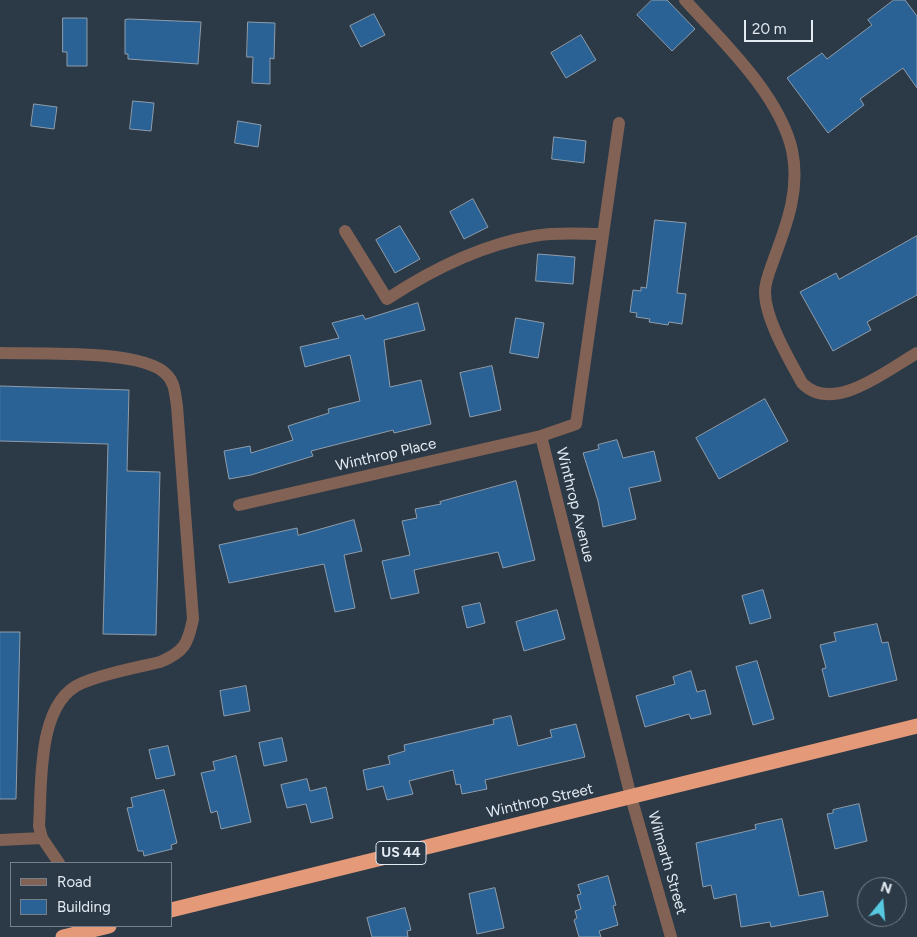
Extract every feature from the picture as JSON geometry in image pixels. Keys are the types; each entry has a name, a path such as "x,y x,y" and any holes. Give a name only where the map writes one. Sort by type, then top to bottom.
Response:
{"highway":[{"name":"Winthrop Street","path":"172,910 917,726"},
{"path":"63,937 105,927"}],"street":[{"path":"685,0 747,71 776,110 787,132 793,157 796,183 792,204 765,291 767,312 802,383 823,395 843,393 917,353"},
{"name":"Winthrop Avenue","path":"619,123 576,424 541,436 631,797"},
{"path":"345,231 387,299 425,274 514,241 557,234 603,234"},
{"path":"0,353 125,357 147,362 162,370 170,379 177,406 193,619 190,636 182,649 172,657 160,662 80,683 56,706 50,718 44,746 39,826 42,838 59,862"},
{"name":"Winthrop Place","path":"239,505 541,436"},
{"name":"Wilmarth Street","path":"631,797 671,937"},
{"path":"0,840 42,838"}],"building":[{"path":"652,0 667,0 695,29 672,51 637,15"},
{"path":"894,0 905,0 917,16 917,88 903,68 860,99 864,105 828,133 787,78 822,53 827,59 872,25 868,20"},
{"path":"374,14 385,35 361,47 350,26"},
{"path":"63,18 87,18 87,66 67,66 67,52 63,52"},
{"path":"125,20 201,22 198,64 128,59 128,54 125,54"},
{"path":"248,22 275,23 274,59 270,58 270,84 252,83 253,57 247,57"},
{"path":"581,35 596,60 566,78 551,53"},
{"path":"133,101 154,103 151,131 130,129"},
{"path":"34,104 57,107 54,129 31,126"},
{"path":"238,121 261,125 258,147 235,143"},
{"path":"554,137 586,141 584,163 552,159"},
{"path":"473,199 488,227 464,239 450,212"},
{"path":"655,220 686,223 677,293 686,294 682,324 669,322 668,325 649,322 650,319 636,317 637,313 630,312 633,290 641,291 641,287 646,288"},
{"path":"400,226 420,259 395,273 376,240"},
{"path":"917,236 917,295 867,322 871,330 833,351 800,292 836,273 839,279"},
{"path":"538,254 575,257 573,284 536,281"},
{"path":"418,303 425,330 384,340 390,387 421,380 431,424 394,433 393,430 311,451 313,456 251,475 229,479 224,451 250,446 251,453 293,440 288,426 329,413 328,409 360,401 350,355 305,367 300,347 339,338 332,323 363,315 365,319"},
{"path":"516,318 544,323 538,358 510,353"},
{"path":"492,366 501,410 470,417 460,373"},
{"path":"0,386 129,390 127,471 160,472 156,635 103,634 108,444 0,441"},
{"path":"765,399 788,441 719,479 696,438"},
{"path":"617,440 623,458 654,451 661,481 629,488 636,519 603,527 598,501 583,453 599,449 598,445"},
{"path":"516,481 535,560 503,568 498,552 414,570 419,593 391,599 382,561 410,555 402,521 417,518 415,509 441,504 440,502"},
{"path":"354,520 362,551 344,555 355,608 335,612 324,564 229,583 219,545 297,528 298,535"},
{"path":"763,590 771,618 750,624 742,596"},
{"path":"480,603 485,623 467,628 462,607"},
{"path":"557,610 565,639 524,651 516,622"},
{"path":"877,624 882,643 888,642 897,680 829,697 822,669 826,668 820,645 836,641 834,633"},
{"path":"0,632 20,632 16,799 0,799"},
{"path":"757,661 774,719 753,725 736,667"},
{"path":"691,671 697,692 705,690 711,714 691,719 689,714 645,727 636,696 675,684 673,677"},
{"path":"246,686 250,711 224,716 220,691"},
{"path":"511,716 518,746 552,737 550,730 576,724 585,757 485,780 487,789 462,794 460,784 456,785 453,770 409,781 413,794 387,800 383,786 367,790 363,770 390,764 388,756 405,751 404,745 494,724 493,720"},
{"path":"282,738 287,761 264,766 259,743"},
{"path":"168,746 175,775 156,779 149,750"},
{"path":"236,756 251,822 221,829 217,811 211,813 201,773 215,770 213,762"},
{"path":"307,779 310,791 326,787 333,818 311,823 306,804 287,808 281,785"},
{"path":"164,790 177,843 171,845 172,849 144,856 143,851 138,851 127,808 133,807 131,798"},
{"path":"859,804 867,841 835,849 827,814 833,813 833,810"},
{"path":"782,819 799,896 823,891 828,916 771,927 770,922 741,927 736,894 714,899 711,885 703,887 696,843 756,829 755,825"},
{"path":"608,876 616,905 613,906 618,925 599,931 601,937 579,937 574,920 577,918 575,911 581,909 577,895 581,894 578,885"},
{"path":"495,888 504,928 477,934 469,894"},
{"path":"405,908 411,930 407,931 408,937 372,937 367,918"}]}
